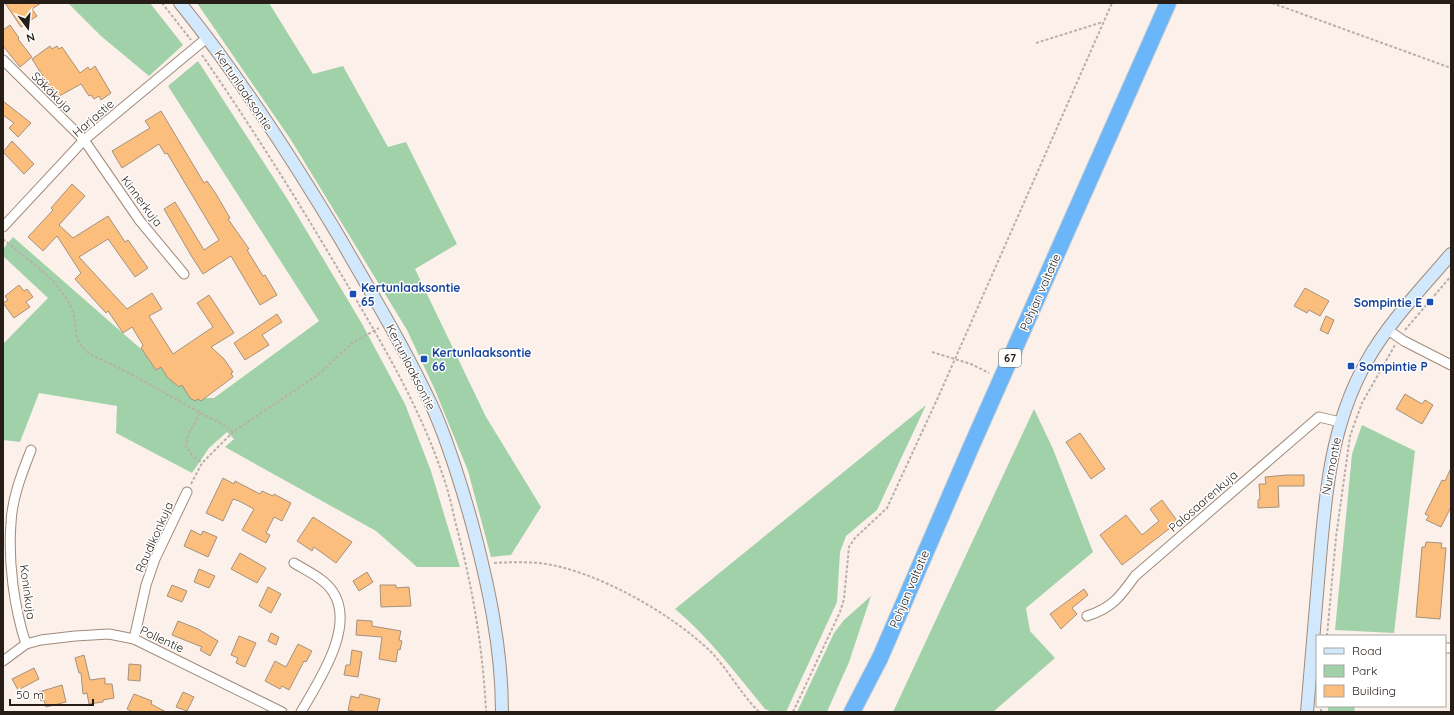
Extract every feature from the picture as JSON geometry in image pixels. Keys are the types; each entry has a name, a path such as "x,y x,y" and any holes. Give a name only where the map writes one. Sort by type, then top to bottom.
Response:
{"highway":[{"name":"Pohjan valtatie","path":"852,712 880,658 1001,379 1168,3"}],"street":[{"name":"Kertunlaaksontie","path":"180,3 208,37 306,181 401,342 432,406 457,470 483,565 495,626 502,686 502,712"},
{"name":"Harjastie","path":"3,227 84,140 208,37"},
{"name":"Säkäkuja","path":"3,60 84,140"},
{"name":"Kinnerkuja","path":"84,140 140,221 184,274"},
{"name":"Nurmontie","path":"1307,712 1315,637 1325,492 1340,422 1351,391 1367,360 1388,330 1451,254"},
{"path":"1388,330 1451,365"},
{"name":"Palosaarenkuja","path":"1087,616 1104,611 1119,598 1135,576 1319,417 1340,422"},
{"name":"Koninkuja","path":"26,644 20,625 10,554 11,522 20,481 31,450"},
{"name":"Raudikonkuja","path":"134,638 146,585 155,559 187,492"},
{"path":"294,563 316,576 333,592 340,606 339,627 329,663 301,712"},
{"name":"Pollentie","path":"3,661 26,644 75,636 108,634 134,638 282,712"}],"path":[{"path":"162,3 196,47 242,113 288,186 374,330 406,388 444,479 468,568 479,635 486,712"},
{"path":"793,712 840,612 844,599 849,547 855,538 887,508 1112,3"},
{"path":"1272,3 1451,68"},
{"path":"1036,43 1103,22"},
{"path":"3,240 64,293 74,314 76,332 81,345 92,354 162,390 200,413 214,419 233,432"},
{"path":"1327,635 1336,537 1350,436 1362,403 1378,373 1400,338 1451,276"},
{"path":"187,492 202,463 233,432 319,374 352,343 374,330"},
{"path":"932,352 971,364 1001,379"},
{"path":"200,413 188,435 186,447 192,455 202,463"},
{"path":"483,565 513,562 540,563 562,568 597,580 657,609 686,629 713,654 746,699 759,712"}],"green space":[{"path":"68,3 150,3 183,45 149,76 101,36"},
{"path":"197,3 269,3 313,74 343,66 388,147 406,142 457,244 415,269 486,417 541,507 511,555 491,557 468,471 435,390 407,330 291,140"},
{"path":"198,61 288,200 361,322 405,404 431,471 460,567 417,567 376,531 225,447 234,439 227,432 209,448 192,473 116,433 117,406 39,393 20,442 3,440 3,344 48,298 3,256 3,249 13,237 197,398 214,398 319,321 168,86"},
{"path":"926,405 877,510 846,536 840,552 837,602 786,712 772,712 765,709 711,644 675,609"},
{"path":"1034,409 1053,449 1093,552 1026,608 1030,631 1055,658 993,712 893,712"},
{"path":"1362,425 1415,451 1394,633 1335,630 1352,454"},
{"path":"871,596 849,662 827,712 797,712 834,633 844,620"},
{"path":"1328,707 1355,707 1354,712 1328,712"}],"building":[{"path":"5,3 41,3 32,9 37,16 21,27"},
{"path":"10,25 19,38 18,39 32,57 20,67 3,46 3,30"},
{"path":"50,46 52,49 57,46 59,49 62,47 80,73 88,67 90,70 95,66 111,93 101,100 99,96 94,99 91,95 89,96 81,84 54,99 48,88 50,87 32,59"},
{"path":"3,101 31,123 18,137 9,128 14,123 3,115"},
{"path":"161,111 204,183 207,181 216,194 230,218 228,219 249,249 247,250 263,276 265,275 277,295 260,305 231,256 203,274 192,257 164,209 175,202 204,250 219,240 167,153 165,154 159,144 122,168 112,151 150,128 145,121"},
{"path":"12,141 34,164 24,174 3,152"},
{"path":"72,184 85,196 59,225 73,238 108,216 125,242 128,240 148,268 135,277 108,239 79,257 127,309 152,293 162,309 149,316 173,354 213,327 197,303 209,295 234,333 211,347 224,359 233,372 231,373 233,377 201,401 198,399 195,401 190,398 182,385 179,387 167,377 161,367 156,370 141,348 143,345 132,327 123,333 108,311 106,313 75,279 81,273 57,236 43,251 28,237 53,210 51,208"},
{"path":"19,285 24,291 27,289 33,297 26,302 30,307 14,318 3,303 8,300 5,296"},
{"path":"1305,288 1329,301 1320,316 1309,310 1307,313 1294,306"},
{"path":"277,314 282,322 262,335 269,345 245,360 234,343"},
{"path":"1326,316 1334,320 1328,334 1320,330"},
{"path":"1405,394 1422,404 1425,400 1433,405 1422,424 1396,409"},
{"path":"1080,433 1105,469 1091,479 1066,442"},
{"path":"1451,468 1451,507 1441,527 1426,520 1429,516 1425,514 1442,480 1445,481"},
{"path":"1304,475 1304,486 1278,486 1279,507 1258,508 1258,500 1260,499 1259,484 1266,484 1265,477"},
{"path":"223,478 234,484 235,481 260,494 262,491 273,496 274,494 291,503 282,521 274,517 266,533 270,535 266,543 242,530 254,509 239,501 233,499 223,521 206,513"},
{"path":"1162,500 1178,522 1122,565 1100,535 1126,515 1142,535 1159,521 1150,509"},
{"path":"313,517 352,542 336,563 314,547 312,551 297,541"},
{"path":"191,530 201,535 203,531 217,537 208,557 184,546"},
{"path":"1426,542 1442,543 1441,548 1446,548 1440,619 1416,617 1422,547 1425,547"},
{"path":"240,553 266,568 257,583 231,569"},
{"path":"199,569 215,576 209,588 194,582"},
{"path":"367,572 373,582 359,591 353,581"},
{"path":"172,585 187,591 182,602 167,596"},
{"path":"380,585 396,585 396,588 409,587 411,606 381,607"},
{"path":"268,587 281,594 271,613 259,606"},
{"path":"1084,589 1088,595 1072,608 1077,614 1061,629 1050,614"},
{"path":"357,620 372,621 372,626 401,631 399,640 402,641 400,650 398,649 396,662 379,659 382,637 356,635"},
{"path":"178,621 198,629 218,641 210,656 200,650 202,647 172,635"},
{"path":"271,633 279,637 276,645 268,641"},
{"path":"239,636 256,643 245,667 236,663 238,658 231,655"},
{"path":"298,644 312,651 306,662 304,661 289,690 282,686 280,689 265,681 275,661 286,667"},
{"path":"352,650 362,652 358,677 344,675 346,665 350,665"},
{"path":"84,655 90,680 105,678 105,684 112,684 114,698 103,700 103,702 89,704 87,693 83,694 81,673 79,673 75,658"},
{"path":"129,664 141,665 140,681 128,680"},
{"path":"34,668 39,679 18,690 12,679"},
{"path":"62,685 66,702 46,707 44,700 41,701 39,692"},
{"path":"183,692 194,697 187,711 176,707"},
{"path":"134,694 152,701 151,704 166,712 133,712 127,709"},
{"path":"360,694 380,699 377,712 358,712 348,710 351,696 359,698"}],"place":[{"name":"Kertunlaaksontie 65","path":"353,294"},
{"name":"Sompintie E","path":"1430,302"},
{"name":"Kertunlaaksontie 66","path":"424,359"},
{"name":"Sompintie P","path":"1351,366"}]}
